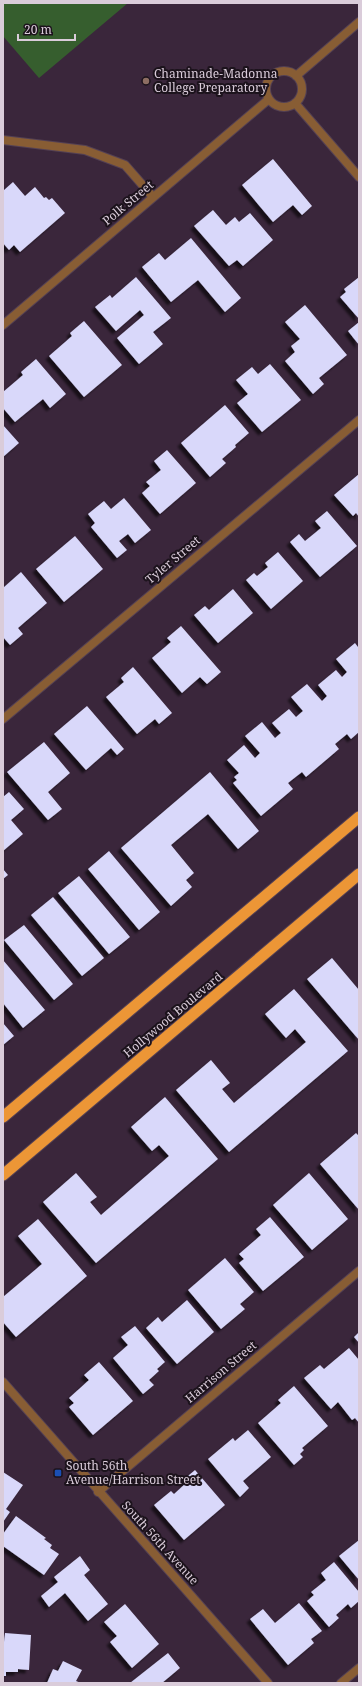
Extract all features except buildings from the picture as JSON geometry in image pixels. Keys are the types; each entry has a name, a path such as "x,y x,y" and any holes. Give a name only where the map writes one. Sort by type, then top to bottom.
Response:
{"highway":[{"path":"3,1117 359,817"},
{"name":"Hollywood Boulevard","path":"3,1175 359,874"}],"street":[{"path":"296,76 359,22"},
{"path":"281,71 287,71 296,76 302,88 301,95 295,103 288,107 276,106 269,99 266,93 266,87 271,77 281,71"},
{"name":"Polk Street","path":"3,325 269,99"},
{"path":"295,103 359,177"},
{"path":"3,140 85,150 125,166 153,197"},
{"name":"Tyler Street","path":"3,719 359,420"},
{"name":"Harrison Street","path":"98,1492 359,1271"},
{"name":"South 56th Avenue","path":"3,1382 98,1492 268,1683"},
{"path":"341,1683 359,1668"}],"green space":[{"path":"3,3 128,3 39,78 3,36"}],"place":[{"name":"Chaminade-Madonna College Preparatory","path":"146,81"},
{"name":"South 56th Avenue/Harrison Street","path":"58,1473"}]}
